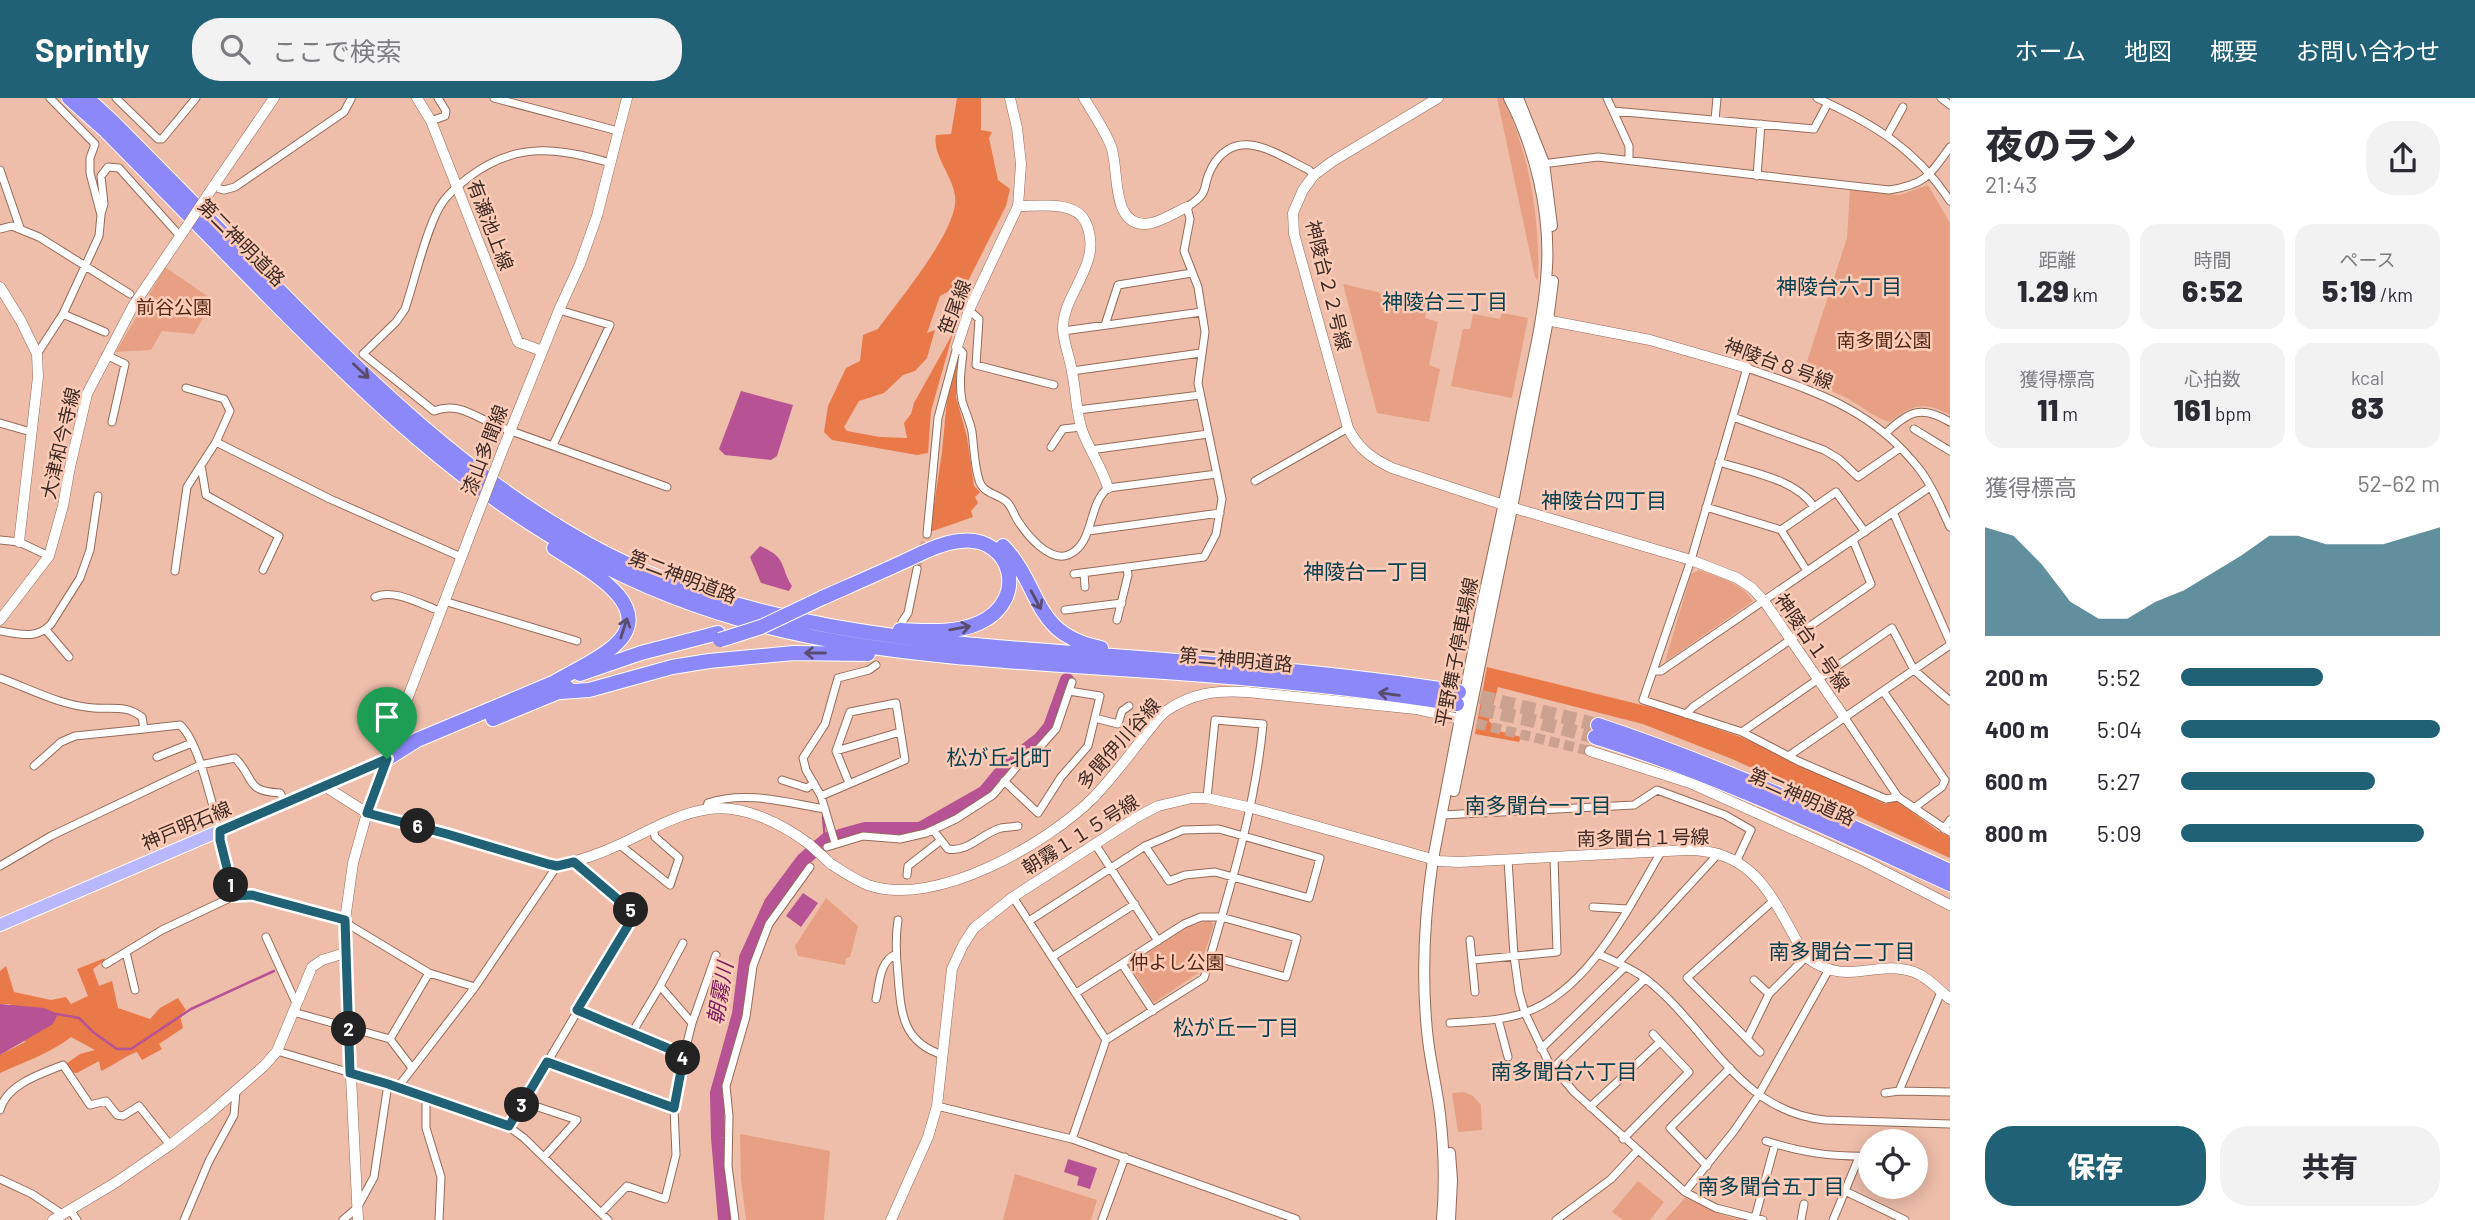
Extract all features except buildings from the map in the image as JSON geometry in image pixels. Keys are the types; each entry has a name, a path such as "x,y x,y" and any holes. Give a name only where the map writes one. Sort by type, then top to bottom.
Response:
{"highway":[{"name":"第二神明道路","path":"69,98 106,131 319,347 400,425 490,496 553,538 616,572 684,600 781,630 849,643 925,653 1313,685 1457,704"},
{"name":"第二神明道路","path":"87,98 114,122 327,339 473,470 537,514 622,562 690,590 756,611 855,632 928,642 1343,676 1457,704"},
{"path":"400,425 453,474 529,532 608,584 624,602 628,624 618,642 556,687"},
{"path":"820,595 939,538 960,533 981,534 998,541 1011,554 1043,612 1063,634 1080,643 1116,650 1137,658"},
{"path":"387,759 417,740 641,653 719,636 960,540 979,541 994,550 1005,562 1010,579 1008,594 1001,608 988,619 962,628 936,631 891,630 794,620"},
{"path":"556,687 589,690 672,667 794,653 852,653 1055,664"},
{"name":"第二神明道路","path":"1594,737 1675,751 1755,782 1950,871"},
{"name":"第二神明道路","path":"1594,737 1741,789 1950,884"}],"main road":[{"name":"平野舞子停車場線","path":"1509,98 1539,165"},
{"name":"平野舞子停車場線","path":"1442,1220 1440,1113 1428,1040 1423,953 1436,860 1553,274 1551,207 1518,98"},
{"name":"神戸明石線","path":"0,925 387,759"},
{"name":"平野舞子停車場線","path":"1436,860 1430,965 1433,1039 1446,1106 1452,1180 1450,1220"}],"street":[{"path":"50,98 95,144 90,158 90,173 101,215"},
{"path":"116,98 158,139 162,139 196,98"},
{"name":"大津和今寺線","path":"0,620 49,556 63,506 87,394 106,355 133,306 274,98"},
{"name":"有瀬池上線","path":"417,98 431,121 518,342 542,351"},
{"path":"431,121 445,116 446,111 438,98"},
{"path":"494,98 618,131"},
{"name":"漆山多聞線","path":"358,1220 345,953 345,920 353,863 367,813 442,606 542,351 580,264 597,216 627,98"},
{"name":"笹尾線","path":"927,534 938,418 957,347 969,310 1018,206 1021,164 1010,98"},
{"path":"1083,98 1112,148 1118,198 1125,215 1138,222 1151,223 1203,197 1211,169 1220,156 1238,144 1255,144 1309,170 1314,175"},
{"name":"神陵台２２号線","path":"1348,428 1294,234 1293,213 1303,190 1314,175 1438,98"},
{"path":"1606,98 1629,146 1629,160"},
{"path":"1715,120 1717,98"},
{"path":"1816,98 1887,136 1924,166 1950,201"},
{"path":"1941,98 1950,105"},
{"path":"213,187 224,190 235,187 344,113 351,99"},
{"path":"1613,111 1814,129 1828,103"},
{"path":"1887,136 1903,107"},
{"path":"1757,176 1761,124"},
{"path":"1539,165 1598,158 1629,160 1889,190 1910,187 1930,174 1950,147"},
{"path":"611,163 564,151 541,149 518,152 494,162 457,186 439,208 405,309 396,322 363,354 434,411 446,406 460,408 510,431 667,487"},
{"path":"37,354 62,314 99,236 104,204 101,176 108,167 119,168 183,232"},
{"path":"0,170 20,228"},
{"path":"1018,206 1062,207 1079,213 1086,224 1091,246 1088,265 1067,312 1063,331 1081,428 1108,488"},
{"path":"1074,574 1204,557 1216,534 1222,499 1198,383 1205,332 1198,287 1184,251 1190,219 1187,207"},
{"path":"0,229 12,226 39,237 130,294"},
{"path":"1105,325 1118,285 1192,273"},
{"path":"0,287 22,321 37,354 38,377 19,542"},
{"path":"553,445 610,325 559,310"},
{"path":"969,310 979,319 976,365 1054,385"},
{"path":"1063,331 1202,312"},
{"path":"62,314 105,332"},
{"name":"神陵台８号線","path":"1544,319 1650,340 1747,368 1851,408 1886,433 1920,471 1950,527"},
{"path":"957,347 963,353 960,378 962,400 971,428 979,483 1008,503 1020,524 1046,552 1058,557 1076,550 1082,544 1099,495 1108,488 1217,474"},
{"path":"1072,371 1201,354"},
{"path":"106,355 125,364 112,422"},
{"path":"1747,368 1690,560 1643,700 1742,732 1798,761 1886,799 1898,797"},
{"path":"175,571 187,487 216,442 230,411 223,399 186,388"},
{"path":"1078,410 1200,395"},
{"path":"1886,433 1901,419 1914,413 1935,414 1950,422"},
{"path":"1733,417 1824,450 1839,459 1858,477 1900,448"},
{"path":"0,423 31,432"},
{"path":"1051,447 1063,429 1081,428"},
{"path":"1255,481 1348,428"},
{"name":"神陵台１号線","path":"1348,428 1356,443 1377,461 1508,507 1690,560 1737,578 1752,588 1764,601 1845,718"},
{"path":"1914,429 1950,451"},
{"path":"1090,450 1208,434"},
{"path":"216,442 330,499 461,556"},
{"path":"1719,462 1782,483 1809,499 1814,508"},
{"path":"201,465 206,495 279,536 263,570"},
{"path":"1653,671 1661,671 1930,487"},
{"path":"1781,530 1836,492 1865,532"},
{"path":"0,631 32,636 46,630 80,578 90,550 98,496"},
{"path":"1706,507 1781,530 1807,571"},
{"path":"1790,755 1950,643 1893,512"},
{"path":"1088,531 1220,513"},
{"path":"0,540 19,542 49,556"},
{"path":"1686,714 1871,584 1853,540"},
{"path":"1117,620 1128,575 1127,567"},
{"path":"902,622 908,613 917,569"},
{"path":"1084,573 1085,587"},
{"path":"375,597 379,594 397,596 577,641"},
{"path":"1065,610 1122,603"},
{"path":"1742,732 1892,628 1914,670 1950,701"},
{"path":"46,630 69,657"},
{"path":"835,843 821,796 803,758 825,724 838,678 876,665"},
{"path":"0,678 51,699 79,706 132,710 142,717 144,729"},
{"path":"827,847 863,836 900,839 933,830 993,795 1019,764 1040,748 1056,729 1072,682"},
{"name":"多聞伊川谷線","path":"706,809 748,813 773,822 809,844 831,864 869,886 902,889 930,886 985,870 1014,856 1063,824 1094,796 1164,713 1187,698 1221,690 1416,709 1457,704"},
{"path":"1004,781 1038,813 1061,777 1088,746 1100,696 1069,691"},
{"path":"1883,691 1945,780 1942,787 1914,808"},
{"path":"821,796 905,760 896,703 850,712 836,751 849,783"},
{"path":"1095,718 1118,724 1122,711 1129,706"},
{"path":"1845,718 1898,797 1947,830 1950,820"},
{"path":"1072,1139 1106,1040 1204,978 1252,808 1263,724 1215,720 1207,798"},
{"path":"34,766 61,742 75,736 180,725 188,732 200,765 220,831 234,896"},
{"path":"836,751 900,732"},
{"path":"1594,737 1864,861 1950,905"},
{"path":"157,757 192,743"},
{"path":"0,866 51,836 200,765 235,758 245,768 252,786 263,792 280,793 286,804"},
{"path":"782,780 807,788 814,783"},
{"path":"326,787 367,813 557,866 620,845 680,816 706,809 708,803 734,797 752,797 825,809"},
{"path":"1445,815 1634,805 1657,790 1725,816 1751,830 1737,860"},
{"name":"朝霧１１５号線","path":"891,1220 928,1137 937,1106 952,969 974,928 1013,897 1157,806 1183,799 1207,798 1252,808 1436,860"},
{"path":"933,830 948,849 954,850 962,849 1000,828 1018,826"},
{"path":"620,845 670,885 679,858 655,837 653,828"},
{"path":"1029,921 1145,846 1183,830 1208,828 1244,835 1320,858 1309,898 1205,872 1169,881 1145,846"},
{"path":"907,875 908,866 940,841"},
{"path":"1095,844 1158,941"},
{"name":"南多聞台１号線","path":"1436,860 1508,860 1703,850 1719,853 1737,860 1755,875 1806,957 1828,971"},
{"path":"1450,1023 1498,1019 1525,1013 1558,994 1577,979 1598,954 1661,852"},
{"path":"1541,1049 1622,965 1719,853"},
{"path":"1473,960 1557,952 1554,857"},
{"path":"1508,860 1514,956 1525,1013 1541,1049 1574,1092 1623,1139 1685,1192 1716,1208 1759,1219 1775,1144"},
{"path":"509,1126 635,914 574,862"},
{"path":"398,1087 475,987 557,866"},
{"path":"735,1220 728,1166 729,1116 726,1086 746,1017 753,966 759,950 769,924 810,867"},
{"path":"106,964 162,930 234,896 252,895 345,920 429,973 475,987"},
{"path":"1013,897 1106,1040"},
{"path":"1759,1052 1687,978 1773,901"},
{"path":"1052,957 1135,904"},
{"path":"1594,906 1627,909"},
{"path":"1076,993 1158,941 1201,918 1221,917 1297,938 1286,976 1210,956"},
{"path":"898,920 896,954 901,1014 910,1033 926,1049 943,1055"},
{"path":"266,937 294,1007 390,1039 412,1068"},
{"path":"1470,940 1475,992"},
{"path":"632,1033 683,943"},
{"path":"126,952 135,990"},
{"path":"62,1215 170,1145 236,1091 277,1051 312,967 316,963 345,953"},
{"path":"876,999 883,965 896,954"},
{"path":"1598,954 1645,979 1666,997 1758,1096 1779,1108 1811,1118 1950,1124"},
{"path":"601,1213 627,1186 665,1199 676,1155 674,1108 684,1055 716,955"},
{"path":"1747,1039 1769,994 1806,957"},
{"path":"1122,964 1153,1011"},
{"path":"1685,1192 1758,1096 1828,971 1844,973 1894,968 1914,972 1946,995 1899,1091"},
{"path":"390,1039 429,973"},
{"path":"1553,1068 1645,979"},
{"path":"1754,980 1769,994"},
{"path":"660,986 692,1024"},
{"path":"577,1010 684,1055"},
{"path":"1498,1019 1508,1057"},
{"path":"1623,1139 1689,1072 1653,1034"},
{"path":"1590,1107 1660,1042"},
{"path":"277,1051 398,1087 509,1126 608,1220"},
{"path":"547,1062 674,1108"},
{"path":"0,1110 3,1100 33,1077 63,1065 90,1105 106,1101 117,1115 123,1116 139,1106 170,1145"},
{"path":"1707,1166 1670,1128 1730,1068"},
{"path":"343,1220 357,1208 374,1177 388,1084"},
{"path":"184,1220 209,1161 234,1115 236,1091"},
{"path":"1885,1093 1950,1092"},
{"path":"426,1098 426,1128 441,1177 439,1220"},
{"path":"523,1102 577,1121 544,1157"},
{"path":"937,1106 1072,1139 1296,1219"},
{"path":"1766,1141 1799,1152 1858,1157"},
{"path":"1556,1220 1611,1178 1637,1151"},
{"path":"1102,1220 1125,1157"},
{"path":"1833,1220 1858,1162"},
{"path":"0,1179 32,1194 62,1215 77,1220"},
{"path":"1845,1191 1905,1220"},
{"path":"1801,1220 1804,1204"}],"green space":[{"path":"1497,98 1503,98 1526,164 1535,210 1538,281 1535,277"},
{"name":"南多聞公園","path":"1928,185 1950,223 1950,415 1919,406 1905,411 1890,422 1838,394 1801,380 1847,238 1850,190 1900,195"},
{"name":"前谷公園","path":"165,267 213,300 194,334 162,331 151,350 116,352"},
{"path":"1343,284 1428,304 1425,318 1438,322 1429,365 1440,369 1429,422 1377,413"},
{"path":"1502,313 1528,318 1512,398 1451,386 1463,329 1470,329 1473,314 1500,319"},
{"path":"1699,570 1736,585 1753,601 1665,662 1691,574"},
{"path":"826,898 858,926 850,957 846,958 845,965 798,956 795,946"},
{"name":"仲よし公園","path":"1209,920 1214,924 1198,973 1154,1003 1129,965 1185,928"},
{"path":"1464,1092 1473,1096 1481,1105 1482,1130 1458,1132 1452,1093"},
{"path":"740,1134 830,1151 824,1220 746,1220 741,1179"},
{"path":"1015,1174 1097,1200 1091,1220 1003,1220"},
{"path":"1638,1181 1664,1202 1650,1220 1623,1220 1612,1212"},
{"path":"1685,1198 1729,1217 1745,1220 1665,1220"}],"shaded area":[{"path":"957,98 981,98 981,130 992,132 989,138 998,180 1010,189 1006,206 968,281 940,296 927,333 935,330 927,358 915,371 903,375 884,393 859,401 844,427 847,431 880,437 907,438 904,423 953,333 931,411 928,453 917,455 832,440 824,432 828,406 846,368 860,361 863,335 878,329 926,264 954,210 955,196 937,150 936,135 951,134"},
{"path":"957,361 956,397 967,437 974,486 980,492 975,497 978,503 971,511 973,517 930,532 948,396"},
{"path":"741,391 793,405 777,456 771,460 725,455 719,449"},
{"path":"760,546 779,558 792,586 789,591 761,583 750,557"},
{"path":"1487,667 1662,710 1741,737 1885,804 1897,801 1950,837 1950,858 1732,759 1643,724 1498,687 1489,721 1499,731 1521,737 1519,742 1475,734"},
{"path":"803,893 818,903 801,927 786,916"},
{"path":"105,958 93,969 99,986 112,981 118,1008 150,1019 160,1008 178,998 186,1010 180,1016 183,1028 159,1044 162,1049 142,1060 137,1052 101,1071 99,1061 77,1073 70,1072 66,1064 80,1054 95,1050 71,1037 46,1053 0,1073 0,1055 25,1042 10,1004 0,1004 0,971 6,966 14,992 51,1000 66,997 71,1004 88,996 77,969"},
{"path":"0,1004 44,1008 58,1014 53,1024 0,1055"},
{"path":"1068,1159 1097,1168 1090,1189 1077,1185 1079,1177 1064,1172"}],"waterway":[{"name":"朝霧川","path":"840,836 865,829 920,829 985,792 1007,765 1040,739 1050,727 1067,680"},
{"path":"823,817 825,839"},
{"name":"朝霧川","path":"725,1220 717,1093 739,1014 746,958 771,903 803,860 827,839"},
{"path":"57,1014 79,1018 117,1049 131,1049 191,1009 274,971"}],"tunnel":[{"path":"917,569 927,534"},
{"path":"1460,692 1598,725"},
{"path":"1460,705 1595,737"},
{"path":"1462,720 1590,751"}],"district":[{"name":"神陵台六丁目","path":"1839,285"},
{"name":"神陵台三丁目","path":"1445,300"},
{"name":"神陵台四丁目","path":"1604,499"},
{"name":"神陵台一丁目","path":"1366,570"},
{"name":"松が丘北町","path":"999,756"},
{"name":"南多聞台一丁目","path":"1538,804"},
{"name":"南多聞台二丁目","path":"1842,950"},
{"name":"松が丘一丁目","path":"1236,1026"},
{"name":"南多聞台六丁目","path":"1564,1070"},
{"name":"南多聞台五丁目","path":"1771,1185"}],"route":[{"path":"387,759 367,813 548,864 557,866 574,862 635,914 577,1010 684,1055 674,1108 547,1062 509,1126 350,1073 345,920 252,895 234,896 220,831 387,759"}]}
